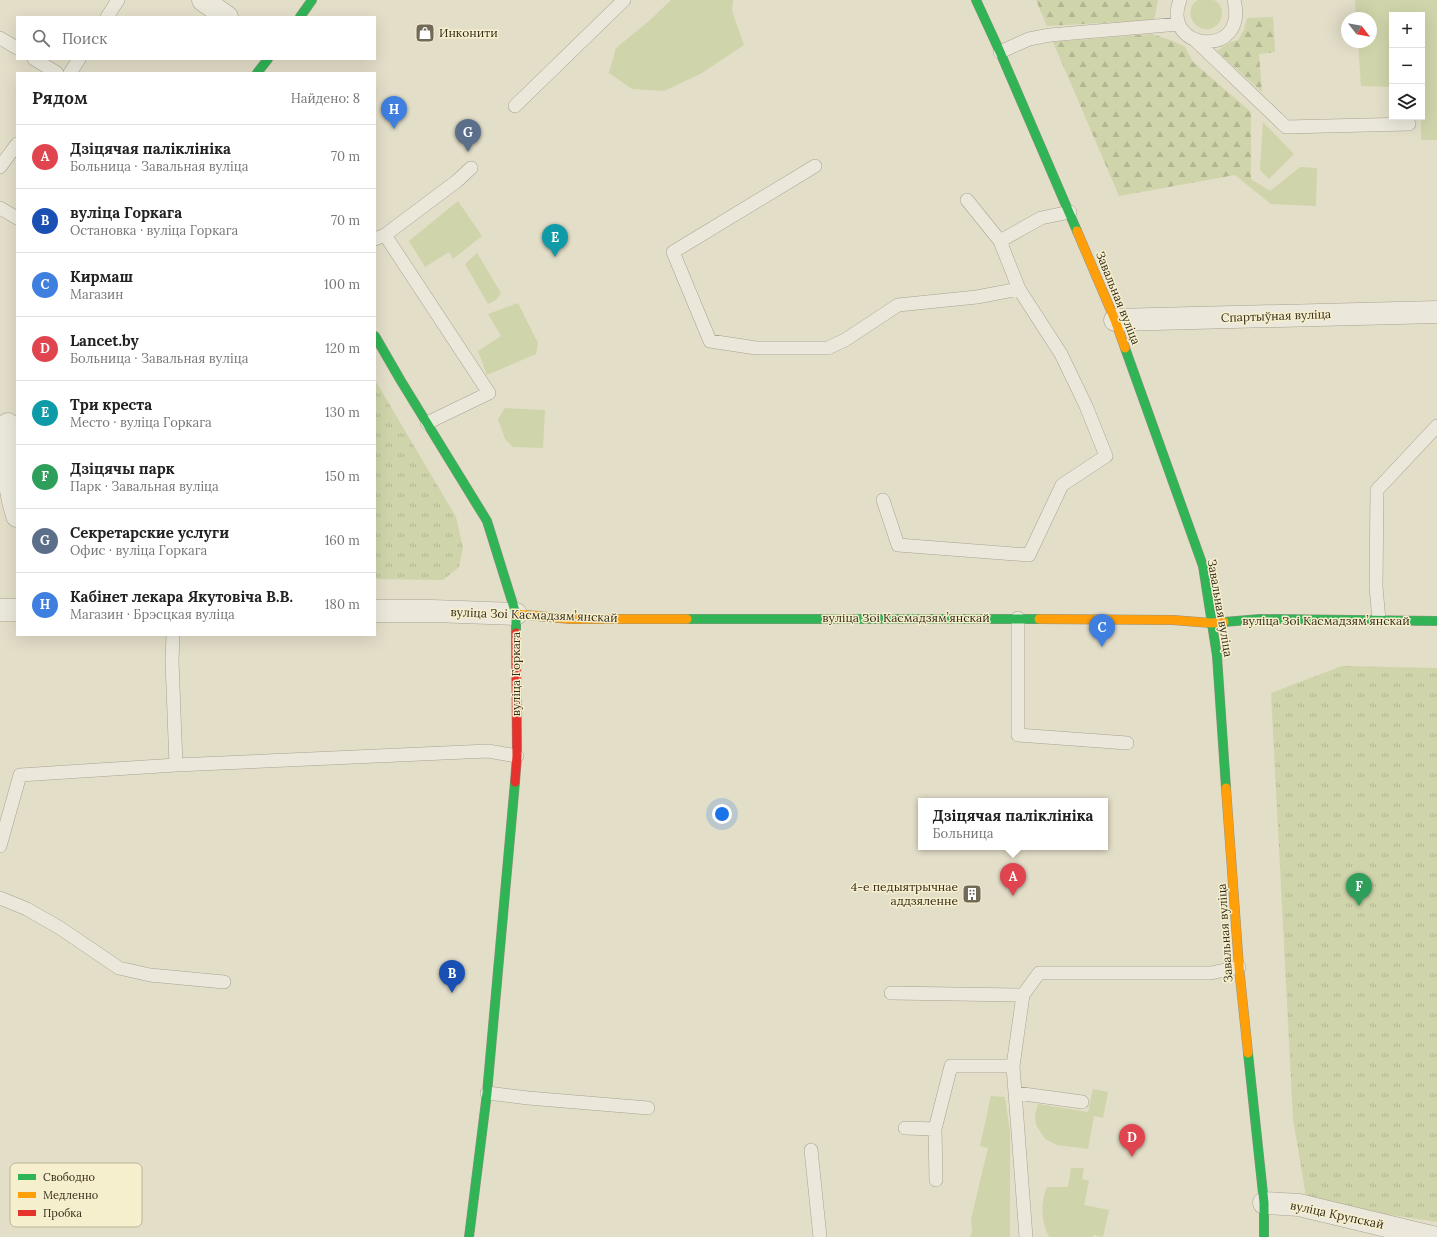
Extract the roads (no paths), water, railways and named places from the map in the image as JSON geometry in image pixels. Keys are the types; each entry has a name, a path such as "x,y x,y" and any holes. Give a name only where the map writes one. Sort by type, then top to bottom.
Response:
{"main road":[{"path":"301,16 312,0"},
{"name":"Завальная вуліца","path":"976,0 1070,212 1115,320 1203,566 1217,656 1239,967 1264,1203 1264,1237"},
{"path":"257,72 267,60"},
{"name":"вуліца Горкага","path":"376,338 487,521 516,614 516,756 487,1093 469,1237"},
{"name":"вуліца Зоі Касмадзямʼянскай","path":"516,614 570,619 1018,618 1173,620 1211,623 1260,619 1437,621"}],"street":[{"path":"203,0 226,16"},
{"name":"Спартыўная вуліца","path":"1115,320 1437,312"},
{"path":"8,424 7,469 12,501 16,513"},
{"path":"0,610 16,610"},
{"name":"вуліца Зоі Касмадзямʼянскай","path":"376,611 516,614"},
{"name":"вуліца Крупскай","path":"1264,1203 1299,1205 1432,1237"}],"lane":[{"path":"108,16 118,0"},
{"path":"515,106 624,0"},
{"path":"1180,0 1177,13 1179,24 1186,34 1196,41 1286,127 1409,124"},
{"path":"1196,41 1208,43 1213,42 1219,40 1228,33 1235,23 1237,11 1234,0"},
{"path":"1000,52 1029,39 1050,35 1179,24"},
{"path":"0,38 16,47"},
{"path":"36,60 55,72"},
{"path":"71,72 78,60"},
{"path":"0,166 16,145"},
{"path":"815,166 673,252 710,341 756,348 828,348 845,340 898,305 977,297 1019,289"},
{"path":"427,423 489,393 380,237 471,168"},
{"path":"883,500 898,544 1028,556 1062,485 1106,456 1086,406 1061,354 1019,289 1000,240 967,200"},
{"path":"0,208 16,217"},
{"path":"1000,240 1040,218 1070,212"},
{"path":"1379,620 1376,586 1377,490 1437,426"},
{"path":"1018,618 1018,735 1127,743"},
{"path":"173,636 172,661 176,765"},
{"path":"0,846 20,775 176,765 488,751 516,756"},
{"path":"0,898 27,909 60,928 119,968 150,975 224,982"},
{"path":"1026,1237 1013,1066 1023,995 1039,973 1210,973 1239,967"},
{"path":"891,993 1023,995"},
{"path":"936,1180 935,1129 951,1066 1013,1066"},
{"path":"487,1093 648,1108"},
{"path":"1016,1093 1082,1102"},
{"path":"905,1128 935,1129"},
{"path":"811,1150 820,1237"}],"place":[{"name":"Инконити","path":"425,33"},
{"name":"Кабінет лекара Якутовіча В.В.","path":"394,129"},
{"name":"Секретарские услуги","path":"468,152"},
{"name":"Три креста","path":"555,257"},
{"name":"Кирмаш","path":"1102,647"},
{"name":"4-е педыятрычнае аддзяленне","path":"972,894"},
{"name":"Дзіцячая паліклініка","path":"1013,896"},
{"name":"Дзіцячы парк","path":"1359,906"},
{"name":"вуліца Горкага","path":"452,993"},
{"name":"Lancet.by","path":"1132,1157"}]}
